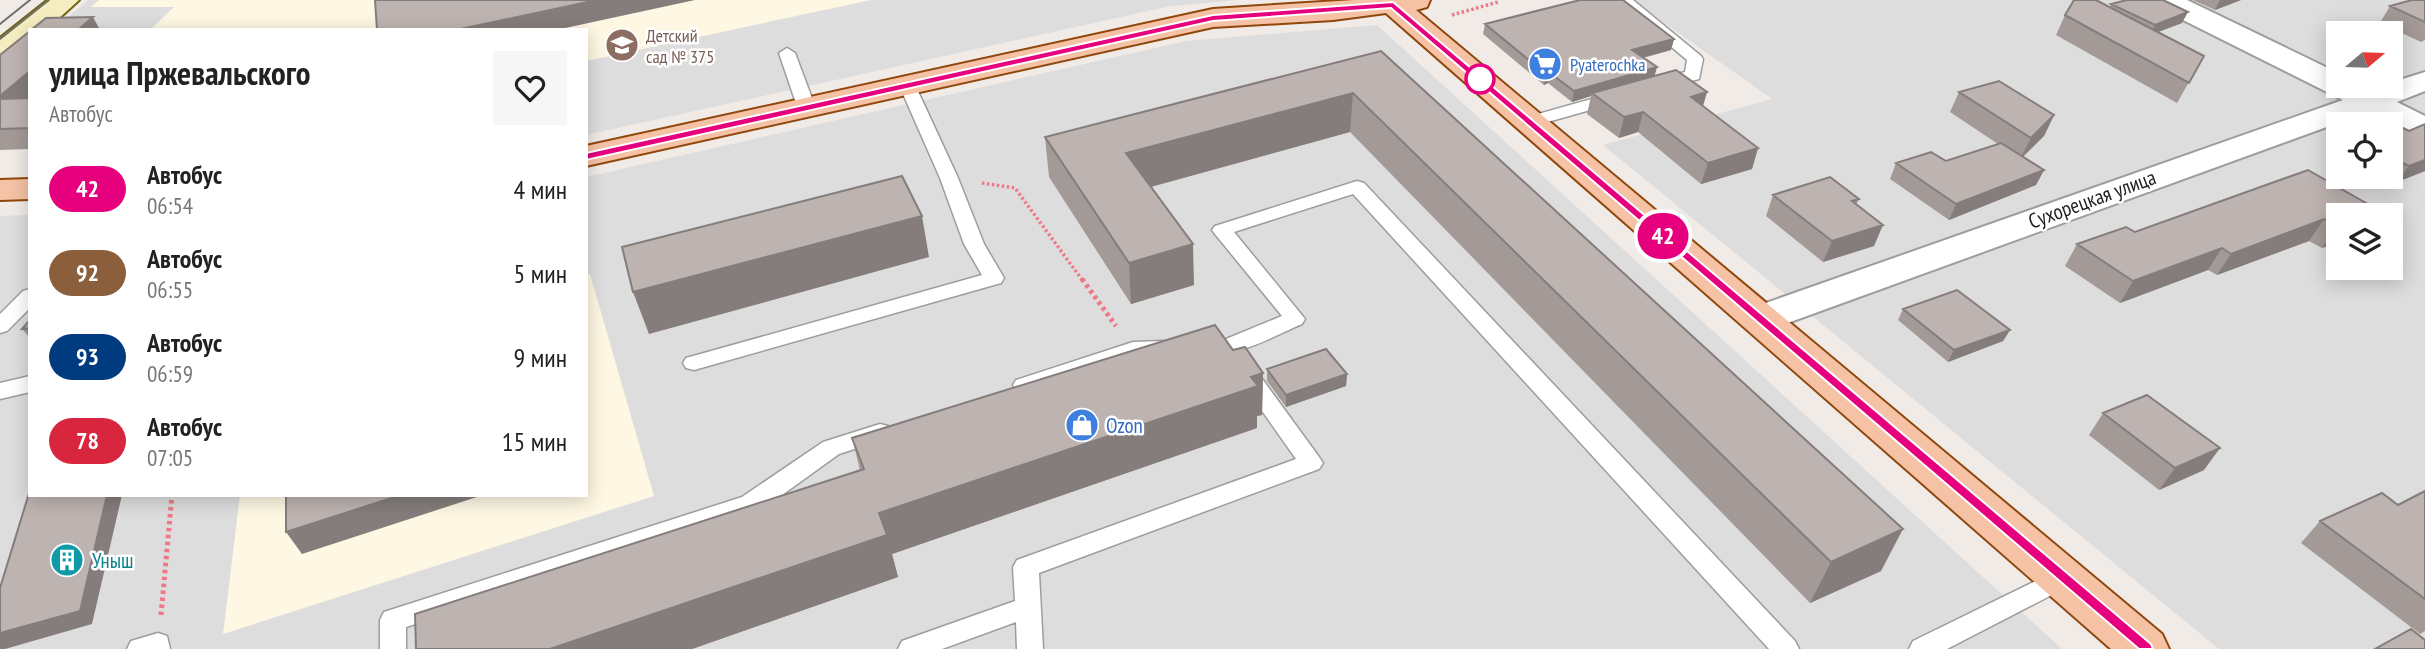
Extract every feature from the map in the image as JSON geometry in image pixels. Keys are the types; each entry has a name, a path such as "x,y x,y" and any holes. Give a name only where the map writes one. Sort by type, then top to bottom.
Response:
{"main road":[{"path":"588,156 1213,18 1413,5 1530,122 2145,649"},
{"path":"0,190 28,189"}],"street":[{"path":"31,28 65,0"},
{"path":"2165,0 2425,128"},
{"path":"0,53 28,30"},
{"name":"Сухорецкая улица","path":"1760,319 2425,81"}],"lane":[{"path":"1530,122 1693,75 1695,59 1624,0"},
{"path":"786,53 807,109"},
{"path":"694,363 995,278 974,244 949,178 908,87"},
{"path":"1002,392 1133,349 1228,346 1295,319 1222,230 1357,187 1786,649"},
{"path":"0,326 28,298"},
{"path":"1030,649 1026,567 1311,463 1228,346"},
{"path":"0,391 28,384"},
{"path":"393,649 393,620 751,504 831,448 897,426"},
{"path":"1922,649 2062,578"},
{"path":"912,649 1028,607"}],"path":[{"path":"1413,5 1498,2"},
{"path":"949,178 1015,188 1133,349"},
{"path":"151,647 172,497"}],"shaded area":[{"path":"88,0 1238,0 1171,6 588,135 588,28 55,28"},
{"name":"Детский сад № 375","path":"99,0 871,0 588,61 588,28 152,28 174,7 91,7"},
{"path":"1632,0 2425,0 2425,649 2219,649 1603,145 1772,99"},
{"path":"1377,25 2062,649 0,649 0,216 28,215 28,497 588,497 588,177 1186,41"},
{"path":"588,274 654,496 223,634 240,497 588,497"}],"building":[{"path":"375,0 597,0 465,28 377,28"},
{"path":"1580,0 1623,0 1674,39 1632,50 1657,67 1574,91 1550,73 1546,74 1485,24"},
{"path":"2074,0 2096,0 2204,56 2189,83 2065,15"},
{"path":"2127,0 2163,0 2188,12 2155,25 2111,4"},
{"path":"2412,0 2425,0 2425,22 2390,6"},
{"path":"93,17 80,28 34,28 46,18"},
{"path":"28,33 28,73 0,96 0,55"},
{"path":"1381,51 1903,529 1831,562 1353,93 1126,153 1193,244 1129,263 1045,137"},
{"path":"1676,70 1707,92 1691,97 1758,148 1708,163 1643,112 1624,117 1592,93"},
{"path":"1999,81 2054,115 2031,138 1959,92"},
{"path":"28,98 28,128 0,129 0,99"},
{"path":"2425,124 2425,160 2409,166 2403,163 2403,128 2409,131"},
{"path":"2001,143 2044,170 1956,204 1896,163 1931,152 1946,161"},
{"path":"2308,170 2326,180 2326,189 2341,189 2366,203 2326,203 2326,220 2231,254 2222,248 2133,281 2077,244 2126,227 2135,232"},
{"path":"902,176 922,216 633,292 622,247"},
{"path":"1830,177 1859,199 1852,201 1883,225 1832,241 1773,195"},
{"path":"1957,290 2010,330 1954,350 1903,309"},
{"path":"1215,325 1233,350 1245,347 1263,373 1251,377 1258,386 879,513 887,535 550,649 416,649 415,614 864,469 852,438"},
{"path":"1326,349 1347,374 1286,395 1267,369"},
{"path":"2147,395 2220,448 2175,468 2103,413"},
{"path":"2425,491 2425,599 2320,521 2382,493 2398,505"},
{"name":"Уныш","path":"28,497 107,497 80,611 0,633 0,588"},
{"path":"286,497 395,497 286,532"},
{"path":"2411,629 2425,640 2425,649 2375,649"}],"tram line":[{"path":"0,24 30,0"},
{"path":"0,39 49,0"}],"bus line":[{"name":"42","path":"588,156 1213,18 1393,5 2145,649"}],"place":[{"name":"Детский сад № 375","path":"622,45"},
{"name":"Pyaterochka","path":"1545,64"},
{"name":"Ozon","path":"1082,425"},
{"name":"Уныш","path":"67,560"}]}
